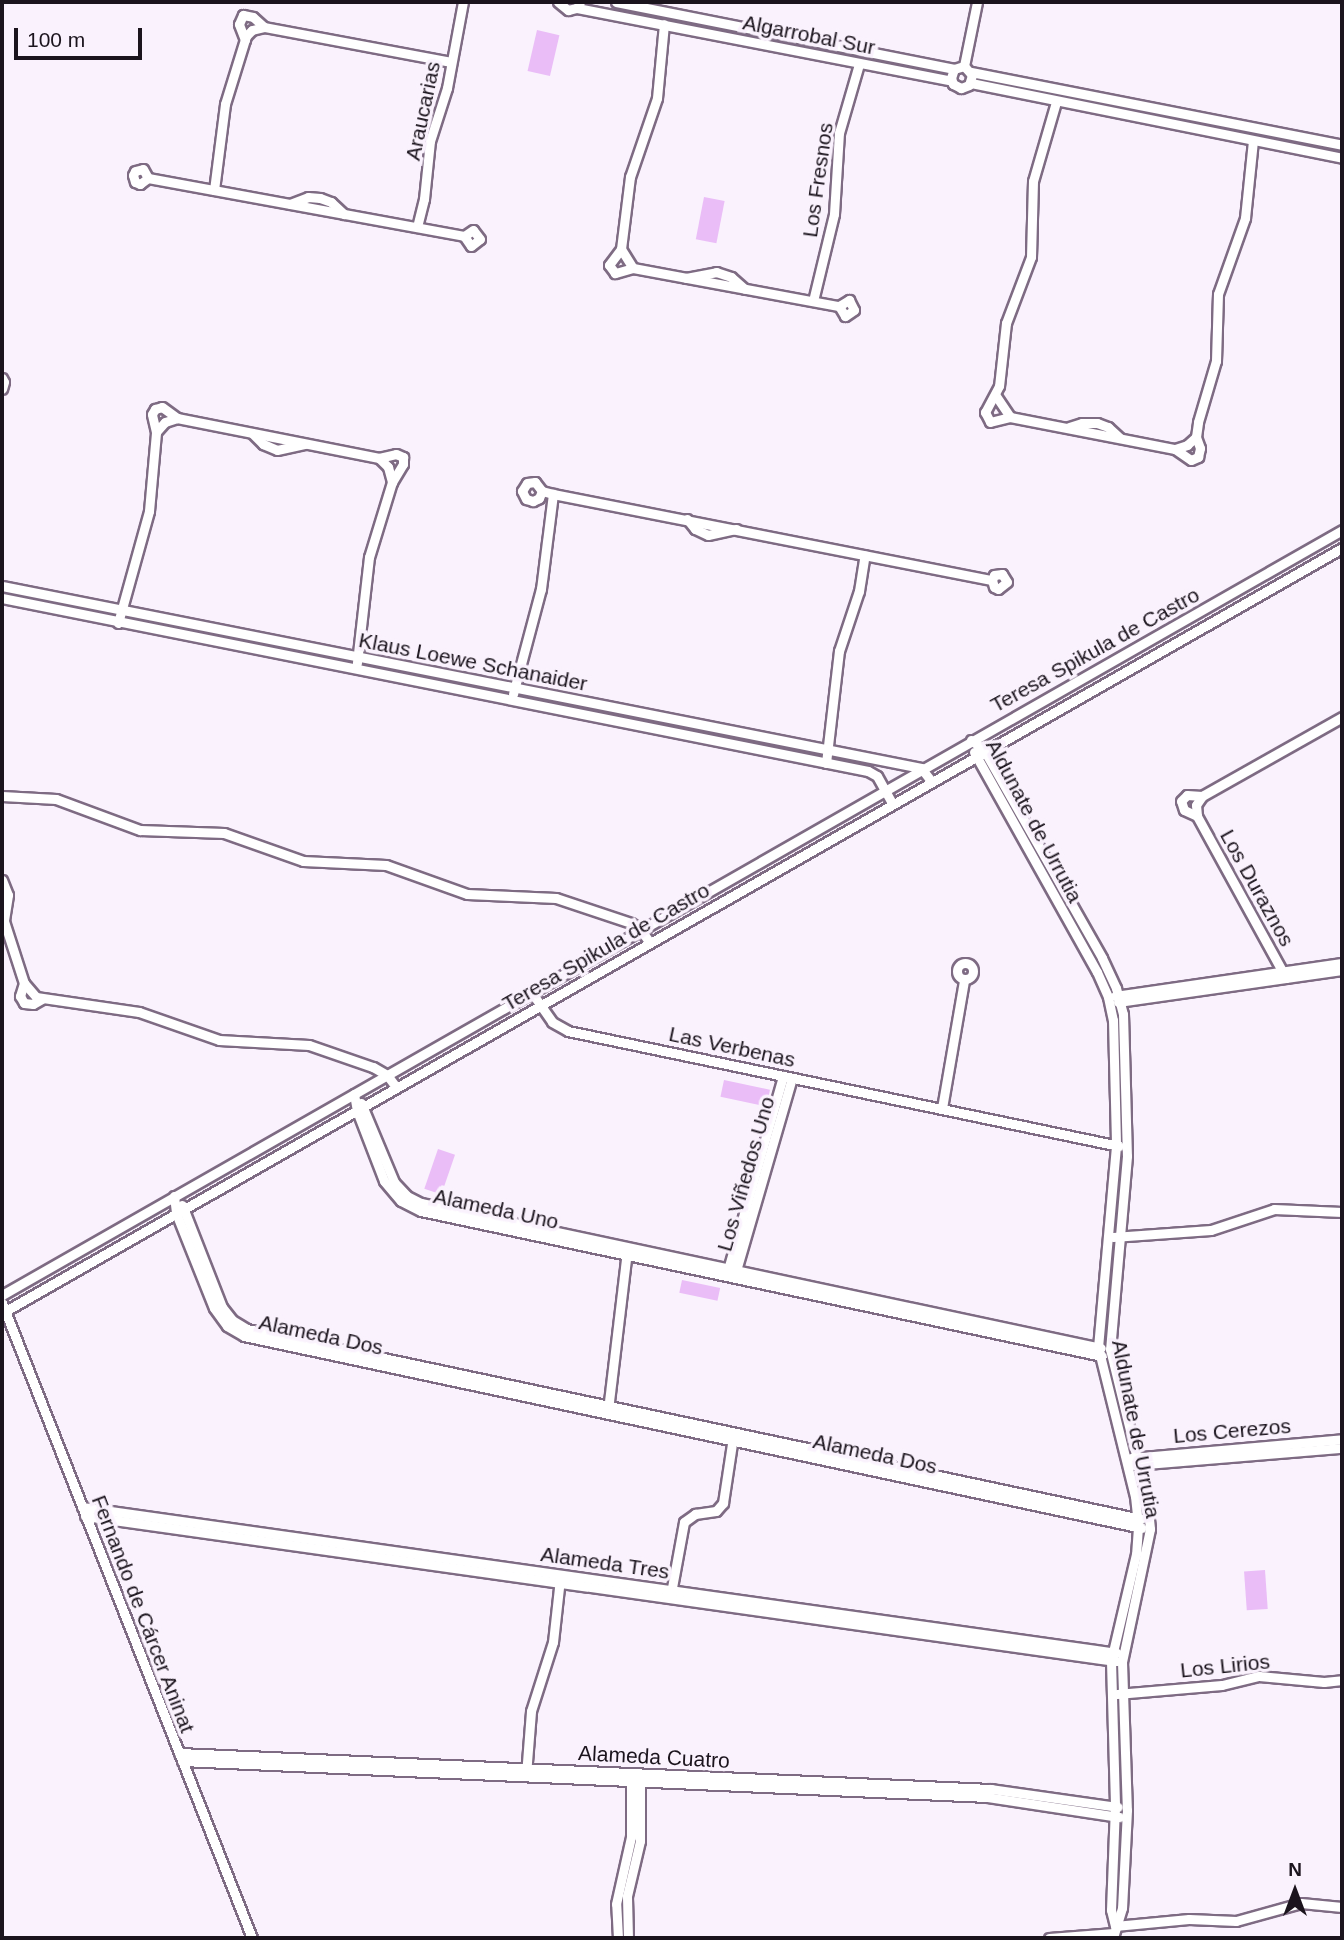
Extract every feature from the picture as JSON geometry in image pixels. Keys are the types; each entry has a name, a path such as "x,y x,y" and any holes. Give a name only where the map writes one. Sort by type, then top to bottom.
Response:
{"street":[{"name":"Araucarias","path":"417,227 424,200 430,141 451,62 463,2"},
{"name":"Algarrobal Sur","path":"558,2 565,10 578,5 951,81"},
{"name":"Algarrobal Sur","path":"616,2 954,69"},
{"path":"971,83 968,69 977,2"},
{"path":"244,40 239,23 243,15 253,17 264,27"},
{"path":"664,24 657,98 630,177 621,249 610,262 611,270 624,273 633,268 684,278 716,272 745,289 839,306"},
{"path":"214,190 225,104 244,40 251,30 264,27 451,62"},
{"name":"Los Fresnos","path":"813,301 834,214 839,133 859,64"},
{"path":"1342,145 968,69 954,69 951,81 961,88 971,83 1342,158"},
{"path":"1055,102 1033,181 1031,257 1006,323 1002,374 996,396 986,410 986,419 992,422 1010,417 1069,428 1082,422 1097,423 1108,427 1120,438 1175,449 1189,459 1196,459 1200,450 1196,437"},
{"path":"1175,449 1187,445 1196,437 1215,371 1218,294 1245,218 1253,141"},
{"path":"148,178 290,204 308,197 320,198 331,202 344,214 464,236"},
{"path":"621,249 633,268"},
{"path":"2,378 2,389"},
{"path":"996,396 1010,417"},
{"path":"118,623 148,519 156,432 152,414 157,407 167,409 177,418"},
{"path":"156,432 165,422 177,418 252,433 263,444 277,450 305,444 379,458 396,454 403,457 404,464 392,482 369,557 356,670"},
{"path":"379,458 388,467 392,482"},
{"path":"542,491 687,519 695,529 708,535 736,529 992,580"},
{"path":"512,700 541,589 553,494"},
{"name":"Teresa Spikula de Castro","path":"2,1295 884,789 1342,530"},
{"name":"Teresa Spikula de Castro","path":"3,1309 360,1109 1342,548"},
{"path":"826,763 839,651 859,590 865,555"},
{"name":"Klaus Loewe Schanaider","path":"2,586 921,768"},
{"name":"Klaus Loewe Schanaider","path":"2,598 871,772 892,803"},
{"name":"Teresa Spikula de Castro","path":"1222,599 1229,612"},
{"name":"Los Duraznos","path":"1284,975 1198,816 1196,805 1202,796 1342,717"},
{"name":"Aldunate de Urrutia","path":"971,740 1102,958 1120,999 1128,1148 1110,1354 1150,1524 1117,1657"},
{"name":"Aldunate de Urrutia","path":"979,753 1097,972 1109,1000 1116,1146 1099,1351 1138,1523 1136,1554 1117,1657 1111,1910 1114,1933"},
{"path":"921,768 931,782"},
{"name":"Los Duraznos","path":"1198,816 1184,810 1181,800 1187,795 1202,796"},
{"path":"2,796 57,799 140,830 224,833 303,861 386,865 467,894 556,898 621,919 640,929 650,943"},
{"path":"2,880 8,895 3,918 24,983 20,996 24,1003 33,1004 42,999 139,1012 219,1040 302,1043 367,1064 387,1074 396,1087"},
{"path":"1109,1000 1284,975 1342,963"},
{"path":"1284,975 1342,970"},
{"path":"942,1108 964,980"},
{"name":"Las Verbenas","path":"532,993 552,1022 562,1029 1128,1148"},
{"name":"Los Viñedos Uno","path":"731,1273 788,1077"},
{"name":"Alameda Uno","path":"354,1094 384,1181 395,1196 407,1205 428,1213 626,1250 1110,1354"},
{"name":"Alameda Dos","path":"174,1196 214,1308 222,1321 238,1334 1150,1524"},
{"path":"1108,1237 1162,1231 1205,1231 1275,1209 1342,1212"},
{"path":"608,1410 626,1250"},
{"name":"Fernando de Cárcer Aninat","path":"3,1309 252,1938"},
{"path":"671,1594 684,1522 695,1514 716,1511 723,1503 733,1437"},
{"name":"Los Cerezos","path":"1137,1461 1342,1439"},
{"name":"Los Cerezos","path":"1125,1462 1342,1448"},
{"name":"Alameda Tres","path":"83,1511 1117,1657"},
{"path":"526,1772 531,1711 553,1643 560,1579"},
{"name":"Los Lirios","path":"1116,1694 1222,1685 1259,1676 1324,1682 1342,1680"},
{"name":"Aldunate de Urrutia","path":"1114,1933 1122,1908 1126,1814 1116,1694"},
{"name":"Alameda Cuatro","path":"180,1757 636,1778 991,1789 1126,1814"},
{"path":"618,1938 616,1904 630,1845 636,1778"},
{"path":"628,1938 626,1905 639,1849 636,1778"},
{"path":"1049,1938 1114,1933 1189,1919 1236,1921 1301,1903 1342,1906"}],"shaded area":[{"path":"537,30 559,35 550,76 528,71"},
{"path":"704,197 725,201 716,243 696,239"},
{"path":"724,1080 770,1090 766,1106 720,1097"},
{"path":"438,1149 455,1155 441,1195 424,1189"},
{"path":"682,1280 720,1288 717,1301 679,1293"},
{"path":"1265,1570 1268,1609 1247,1610 1244,1571"}]}
